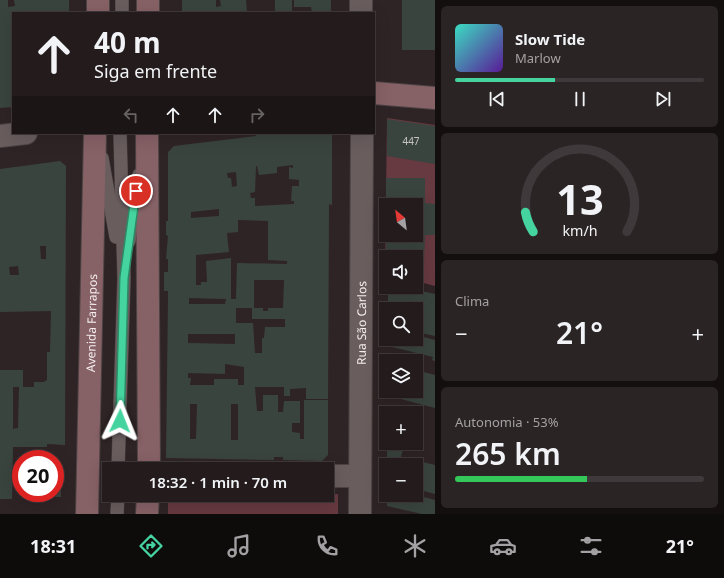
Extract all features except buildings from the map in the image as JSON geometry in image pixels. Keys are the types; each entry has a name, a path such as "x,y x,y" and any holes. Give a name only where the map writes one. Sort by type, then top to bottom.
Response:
{"main road":[{"path":"98,0 98,12"},
{"path":"148,0 148,12"},
{"path":"375,93 435,98"},
{"name":"Avenida Farrapos","path":"87,514 96,134"},
{"path":"146,134 149,462"},
{"path":"147,514 148,502"}],"street":[{"path":"361,0 361,12"},
{"path":"0,136 17,134"},
{"name":"Rua São Carlos","path":"360,514 362,134"},
{"path":"334,476 359,476"}],"lane":[{"path":"122,0 122,12"},
{"path":"96,134 124,278"},
{"path":"118,462 124,278 120,134"},
{"path":"124,278 146,134"},
{"path":"117,514 118,502"}],"shaded area":[{"path":"387,118 435,125 435,286 423,283 423,250 385,250 385,242 423,242 423,198 386,198"},
{"path":"334,494 338,494 338,514 168,514 168,502 334,502"}],"route":[{"path":"120,421 124,278 136,191"}]}
